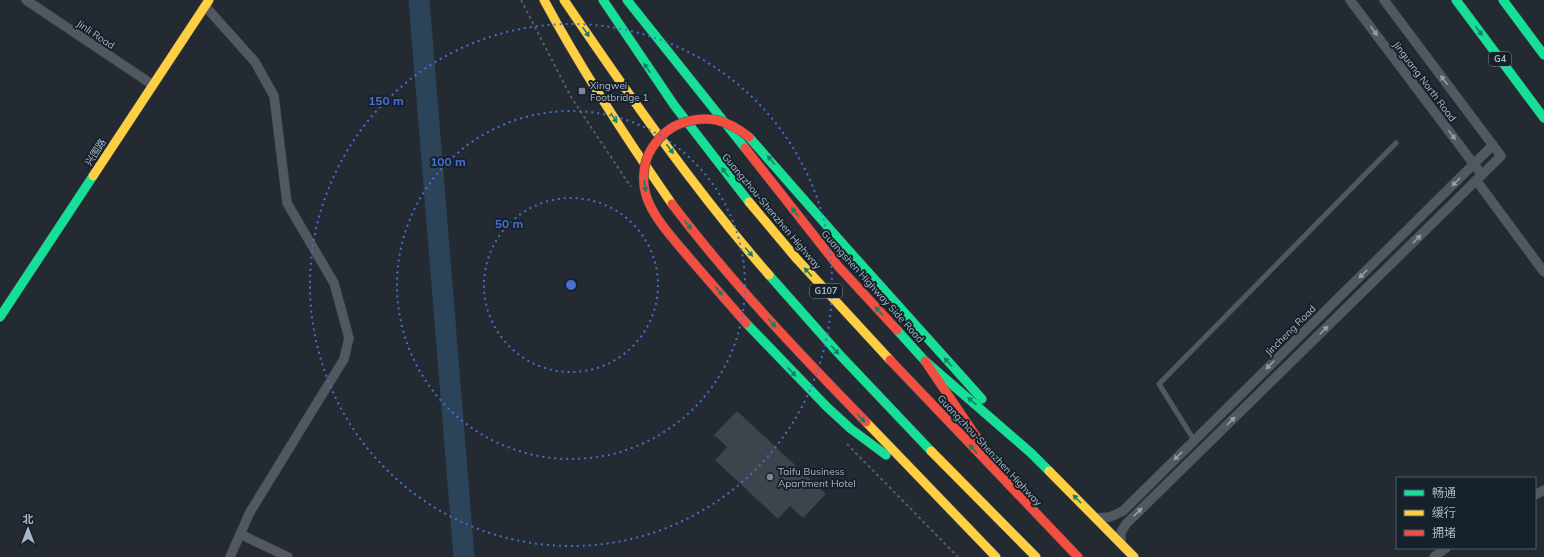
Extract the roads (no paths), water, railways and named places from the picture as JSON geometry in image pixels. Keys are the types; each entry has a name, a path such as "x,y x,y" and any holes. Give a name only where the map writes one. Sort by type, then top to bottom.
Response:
{"main road":[{"path":"544,0 562,34 620,129 672,204 715,260 800,354 996,557"},
{"path":"564,0 621,83 694,181 728,226 772,278 841,356 1036,557"},
{"name":"Guangzhou-Shenzhen Highway","path":"603,0 648,69 719,166 756,211 870,341 1029,508 1078,557"},
{"name":"Guangshen Highway Side Road","path":"627,0 838,266 925,361 1031,453 1134,557"},
{"name":"G4","path":"1456,0 1544,118"},
{"path":"1503,0 1544,55"},
{"name":"兴围路","path":"0,317 207,3"},
{"path":"932,491 851,429 827,407 746,323 681,248 657,216 649,203 644,187 645,166 653,146 667,130 686,120 707,117 718,118 738,127 754,141 842,243 1031,453"},
{"path":"925,361 969,427 1029,508"}],"street":[{"name":"Jinli Road","path":"26,0 153,85"},
{"name":"Jinguang North Road","path":"1350,0 1474,164 1479,177 1544,272"},
{"name":"Jinguang North Road","path":"1384,0 1501,156 1479,177"},
{"path":"207,3 254,62 274,96 287,203 334,283 349,338 344,359 250,512 230,557"},
{"name":"Jincheng Road","path":"1096,518 1110,517 1123,511 1493,145"},
{"path":"1122,544 1121,532 1126,524 1479,177"},
{"path":"240,534 288,557"},
{"path":"1434,557 1445,552"}],"lane":[{"path":"1194,440 1159,384 1396,143"}],"waterway":[{"path":"419,0 464,557"}],"place":[{"name":"Xingwei Footbridge 1","path":"582,91"},
{"name":"Taifu Business Apartment Hotel","path":"770,477"}]}
